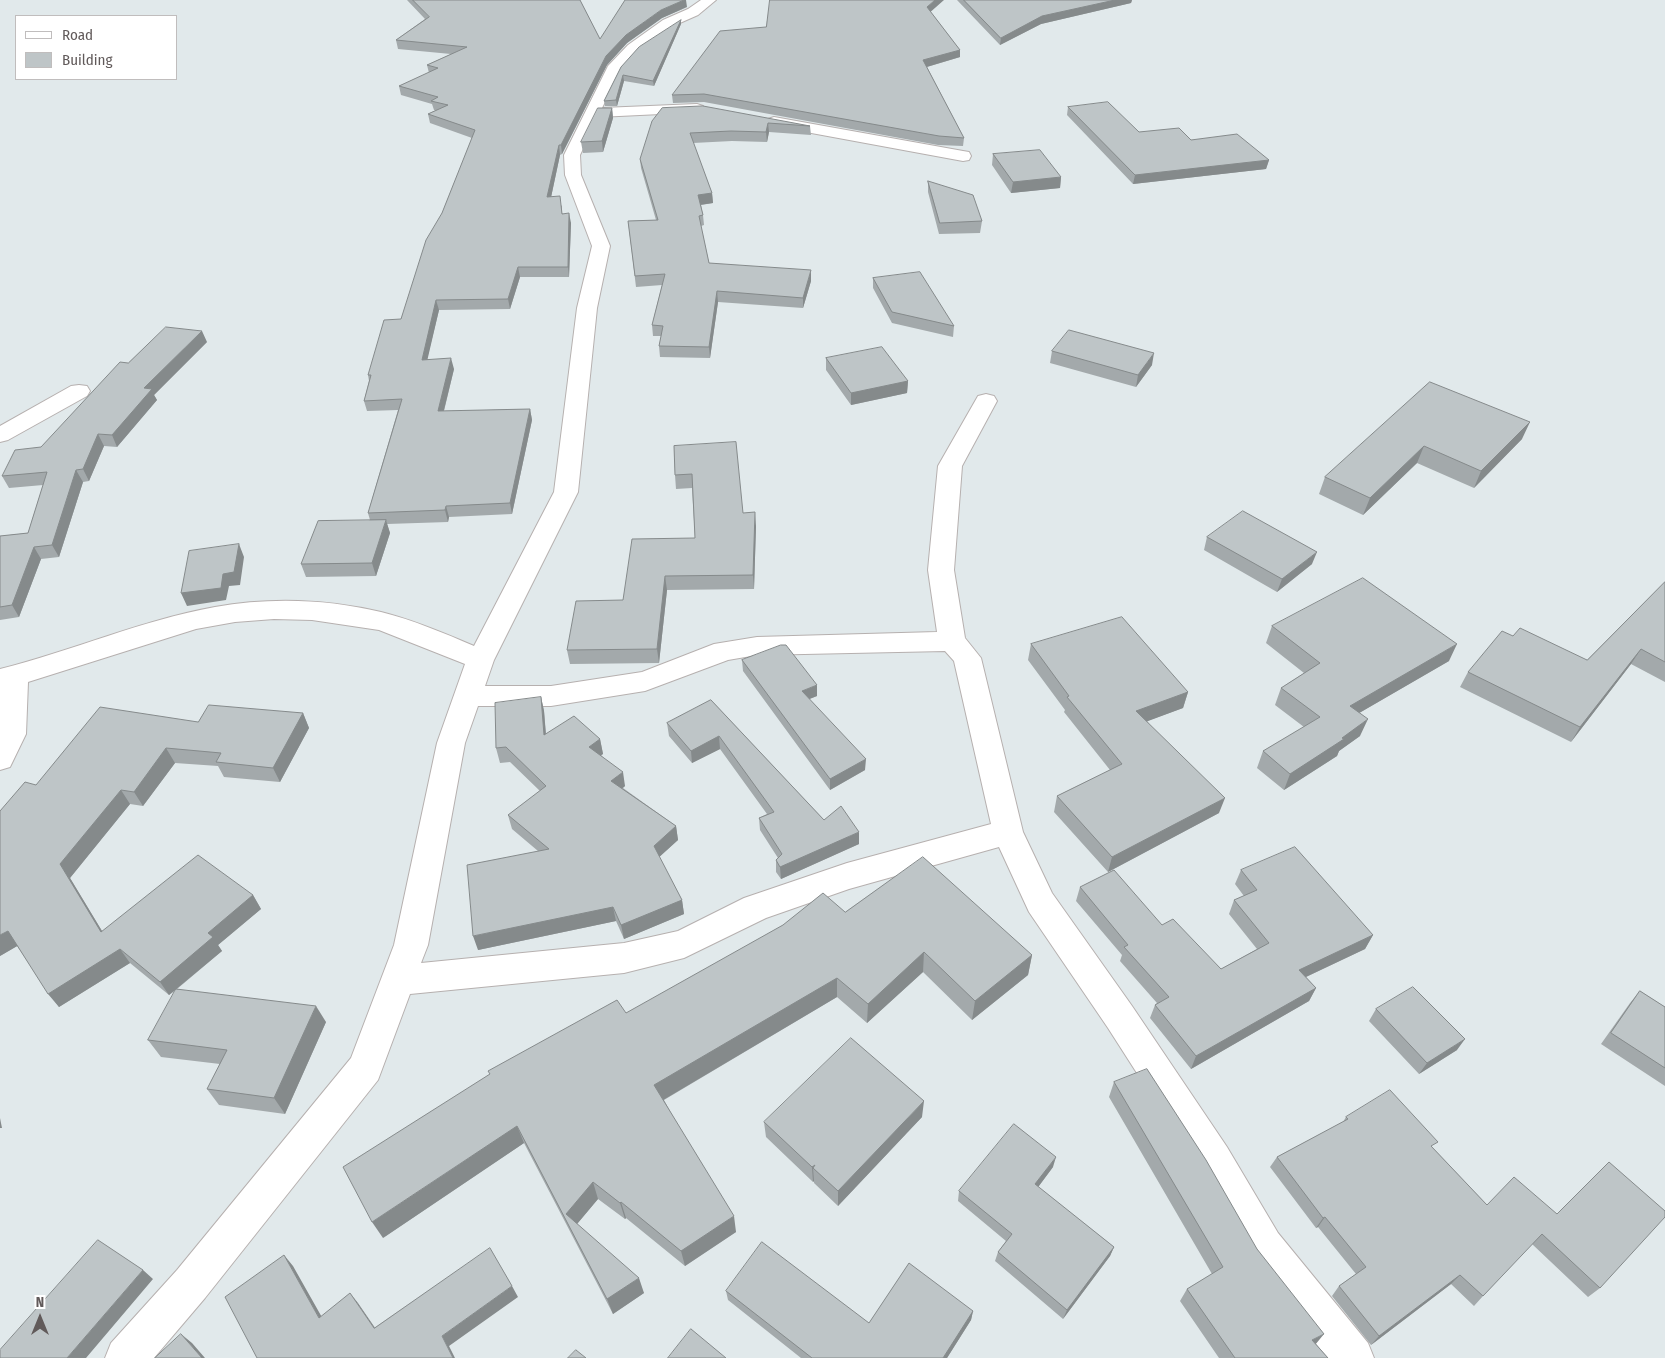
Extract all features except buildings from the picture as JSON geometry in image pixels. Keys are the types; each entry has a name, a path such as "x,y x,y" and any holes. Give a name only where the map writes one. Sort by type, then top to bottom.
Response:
{"street":[{"path":"126,1358 191,1284 365,1068 411,945 451,743 480,660 566,492 587,308 601,246 573,175 572,155 612,68 633,48 668,23 693,12 709,0"},
{"path":"591,112 659,109 712,110"},
{"path":"755,118 963,156"},
{"path":"0,435 79,391"},
{"path":"986,401 950,466 941,570 952,641 967,658 1008,832 1040,902 1120,1017 1214,1160 1264,1247 1353,1358"},
{"path":"0,759 12,734 7,678 198,619 259,610 312,610 380,621 441,643 480,660"},
{"path":"468,696 551,696 645,681 724,651 757,646 952,641"},
{"path":"397,980 624,958 684,944 755,908 847,876 1008,832"}]}
